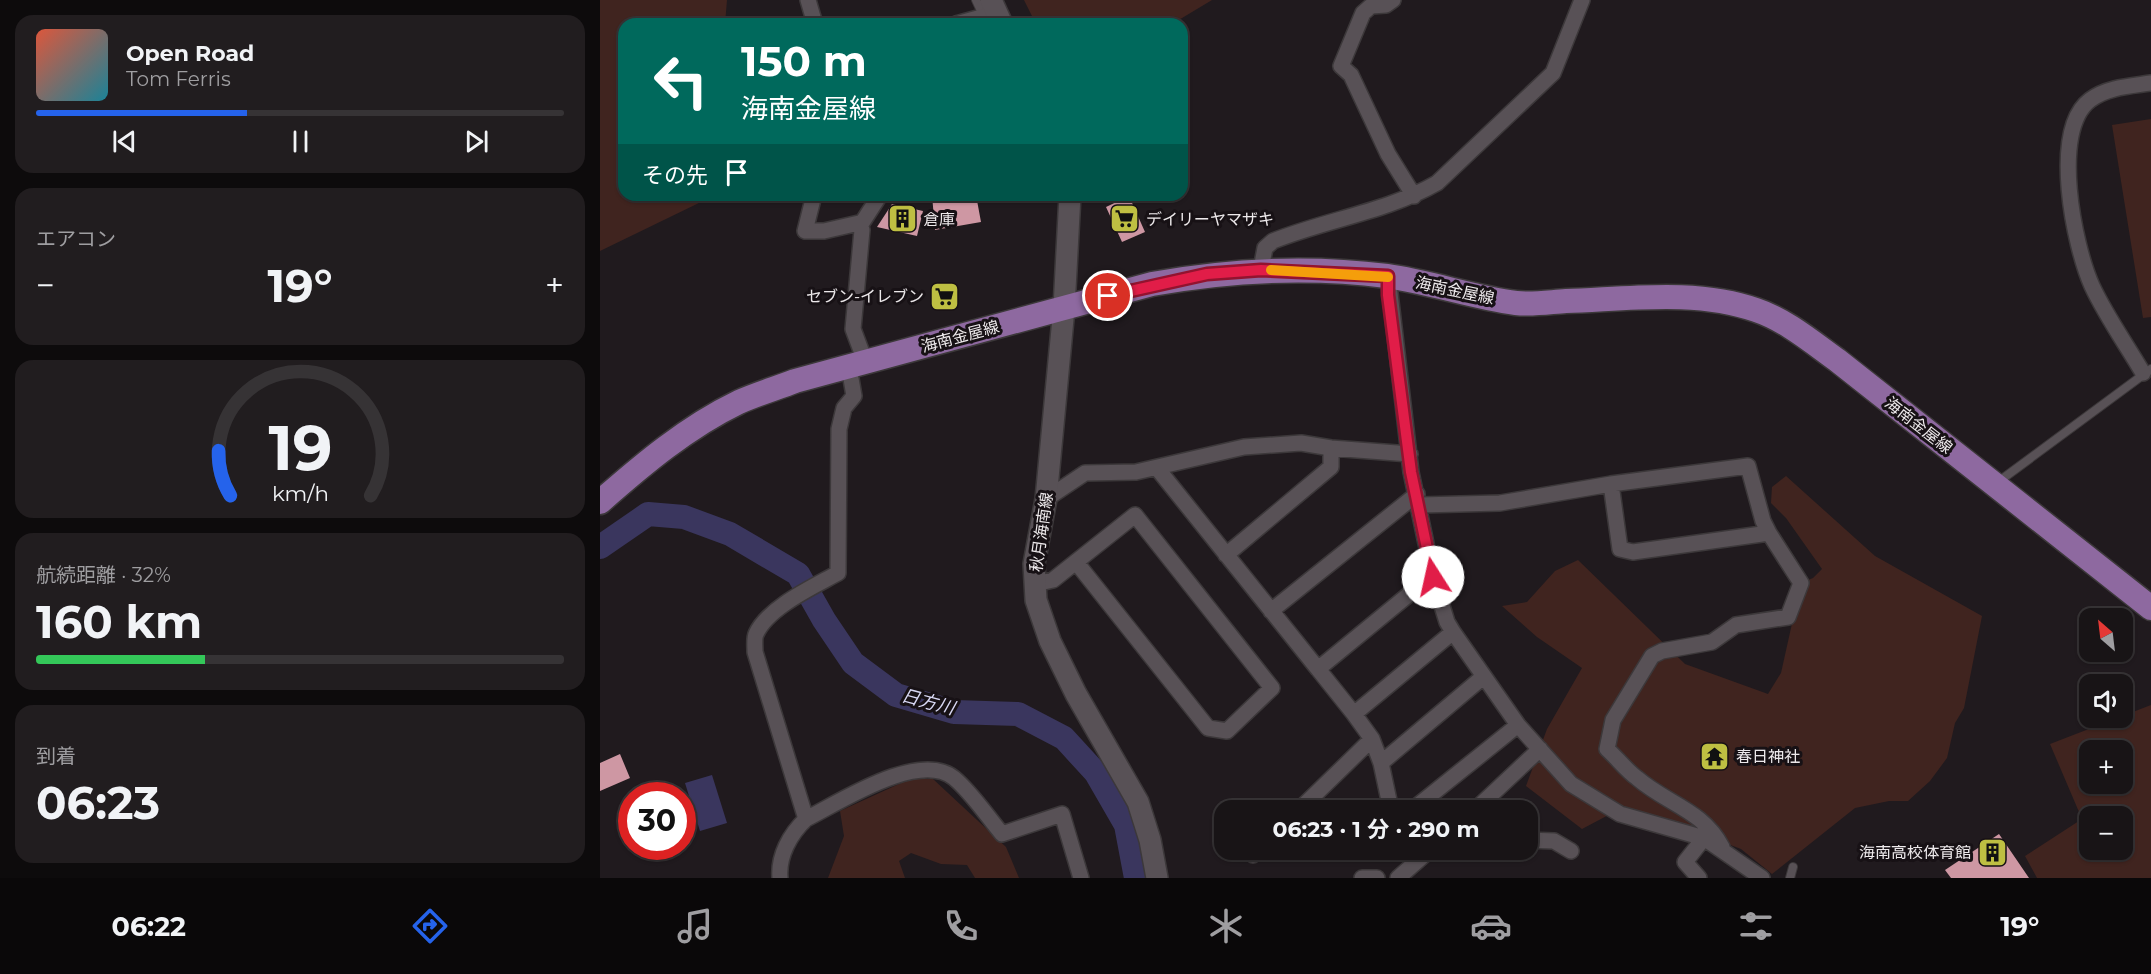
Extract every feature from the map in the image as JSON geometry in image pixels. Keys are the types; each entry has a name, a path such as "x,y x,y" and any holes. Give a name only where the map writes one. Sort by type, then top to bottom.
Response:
{"main road":[{"name":"秋月海南線","path":"1070,201 1064,308 1046,499 1034,564 1036,600 1050,641 1076,694 1138,802 1157,878"},
{"name":"海南金屋線","path":"600,502 684,434 739,402 795,381 1152,284 1207,274 1261,270 1388,276 1462,294 1519,303 1659,298 1709,300 1756,310 1787,325 1837,360 2151,608"}],"street":[{"path":"808,0 813,18"},
{"path":"1393,0 1386,5 1371,6 1363,13 1341,66 1351,75 1388,154 1414,196"},
{"path":"1261,270 1265,248 1273,240 1414,196 1437,183 1553,73 1582,0"},
{"path":"976,18 993,13"},
{"path":"2147,371 2092,285 2073,218 2067,156 2073,121 2090,100 2114,88 2151,83"},
{"path":"806,819 755,652 756,634 772,615 801,594 838,573 838,450 844,408 854,396 857,364 853,329 862,230 859,222 824,231 806,231 813,201"},
{"path":"860,226 876,201"},
{"path":"1388,276 1388,295 1411,472 1433,577 1447,622 1453,632 1518,725 1571,784 1620,814 1704,838 1722,848 1762,878"},
{"path":"1046,499 1085,473 1136,472 1244,447 1301,443 1331,448 1410,454"},
{"path":"1226,555 1331,467 1331,448"},
{"path":"1271,611 1418,500 1500,503 1611,483 1748,466 1762,521 1801,584 1788,617 1736,625 1712,642 1662,651 1652,656 1613,720 1607,748 1637,779 1700,819 1713,830 1722,848"},
{"path":"1156,468 1354,714 1372,740 1381,763 1389,800"},
{"path":"1611,483 1620,549 1633,552 1769,533"},
{"path":"1035,584 1053,580 1135,515 1272,688 1227,731 1209,728 1076,562"},
{"path":"1317,669 1433,577"},
{"path":"1354,714 1453,632"},
{"path":"1381,763 1483,677"},
{"path":"1424,800 1518,725"},
{"path":"1309,800 1372,740"},
{"path":"1486,800 1540,749"},
{"path":"780,878 778,864 794,830 806,819 902,772 935,770 953,778 1002,834 1062,814 1081,878"},
{"path":"1699,878 1685,862 1704,838"},
{"path":"1538,840 1554,841 1571,851"},
{"path":"1398,878 1418,860"},
{"path":"1362,878 1377,878"}],"lane":[{"path":"976,0 993,13"},
{"path":"1994,484 2147,371"},
{"path":"1790,878 1793,867"}],"shaded area":[{"path":"600,0 727,0 726,18 618,18 618,201 703,201 600,251"},
{"path":"1024,0 1212,0 1182,18 1033,18"},
{"path":"2151,119 2151,317 2143,318 2112,125"},
{"path":"1786,476 1875,556 1982,616 1964,708 1955,723 1947,758 1930,781 1908,801 1889,801 1855,808 1772,874 1741,849 1646,813 1616,811 1582,829 1526,786 1547,729 1582,668 1537,637 1502,606 1527,602 1555,571 1578,560 1685,664 1768,694 1781,673 1801,583 1813,578 1822,569 1786,518 1771,503 1772,487"},
{"path":"2151,705 2151,878 2037,878 2025,856 2079,821 2079,860 2133,860 2133,806 2079,806 2079,812 2050,744 2091,728 2133,728 2133,712"},
{"path":"712,775 727,823 700,831 696,818 696,782 688,782"},
{"path":"912,778 933,779 1006,847 1019,878 975,878 967,865 941,864 911,853 899,861 905,878 828,878 844,836 840,811"}],"building":[{"path":"933,201 977,201 981,222 935,230"},
{"name":"デイリーヤマザキ","path":"1119,201 1131,201 1145,232 1122,242 1106,207"},
{"name":"倉庫","path":"892,204 923,211 917,236 877,227"},
{"path":"620,754 630,778 600,791 600,763"},
{"name":"海南高校体育館","path":"1999,834 2029,878 1951,878 1945,870"}],"waterway":[{"name":"日方川","path":"600,547 648,514 684,517 730,534 798,574 824,620 853,663 896,695 954,712 1018,714 1064,738 1096,773 1126,825 1136,878"}],"slow traffic":[{"path":"1271,270 1388,277"}],"place":[{"name":"倉庫","path":"902,219"},
{"name":"デイリーヤマザキ","path":"1125,219"},
{"name":"セブン-イレブン","path":"945,296"},
{"name":"春日神社","path":"1715,756"},
{"name":"海南高校体育館","path":"1992,852"}],"route":[{"path":"1108,296 1152,284 1207,274 1261,270 1388,276 1388,295 1411,472 1427,539 1433,577"}]}
